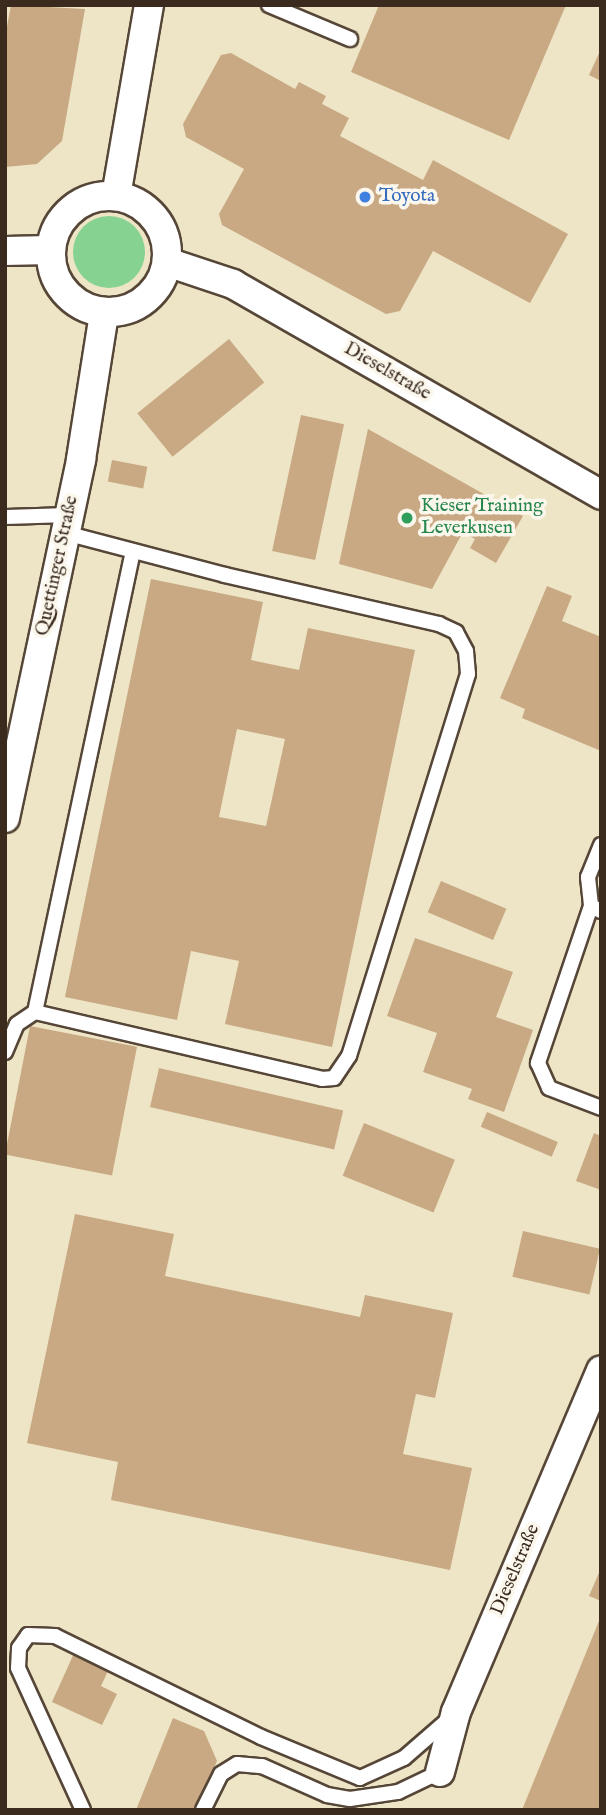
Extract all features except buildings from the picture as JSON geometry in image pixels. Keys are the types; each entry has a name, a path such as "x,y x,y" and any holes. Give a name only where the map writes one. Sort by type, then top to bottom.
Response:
{"street":[{"path":"116,196 149,5"},
{"path":"116,196 133,201 156,220 167,248 167,262 152,294 122,312 104,313 70,299 51,268 50,250 65,214 81,202 116,196"},
{"path":"5,251 50,250"},
{"name":"Dieselstraße","path":"167,262 233,284 601,495"},
{"name":"Quettinger Straße","path":"5,818 67,524 104,313"},
{"name":"Dieselstraße","path":"440,1772 456,1712 601,1371"}],"lane":[{"path":"269,5 350,39"},
{"path":"5,517 67,524 133,551 439,624 456,632 466,652 468,674 349,1056 334,1078 322,1079 35,1012"},
{"path":"5,1052 17,1024 35,1012 133,551"},
{"path":"601,845 588,877 596,908 538,1063 550,1088 601,1108"},
{"path":"83,1810 18,1668 19,1648 28,1634 55,1636 261,1737 360,1778 404,1758 456,1712"},
{"path":"203,1810 221,1774 237,1764 262,1766 327,1795 349,1800 398,1792 440,1772"}],"green space":[{"path":"109,216 129,222 139,232 145,252 139,272 129,282 109,288 89,282 79,272 73,252 79,232 89,222"}],"place":[{"name":"Toyota","path":"365,197"},
{"name":"Kieser Training Leverkusen","path":"407,518"}]}
